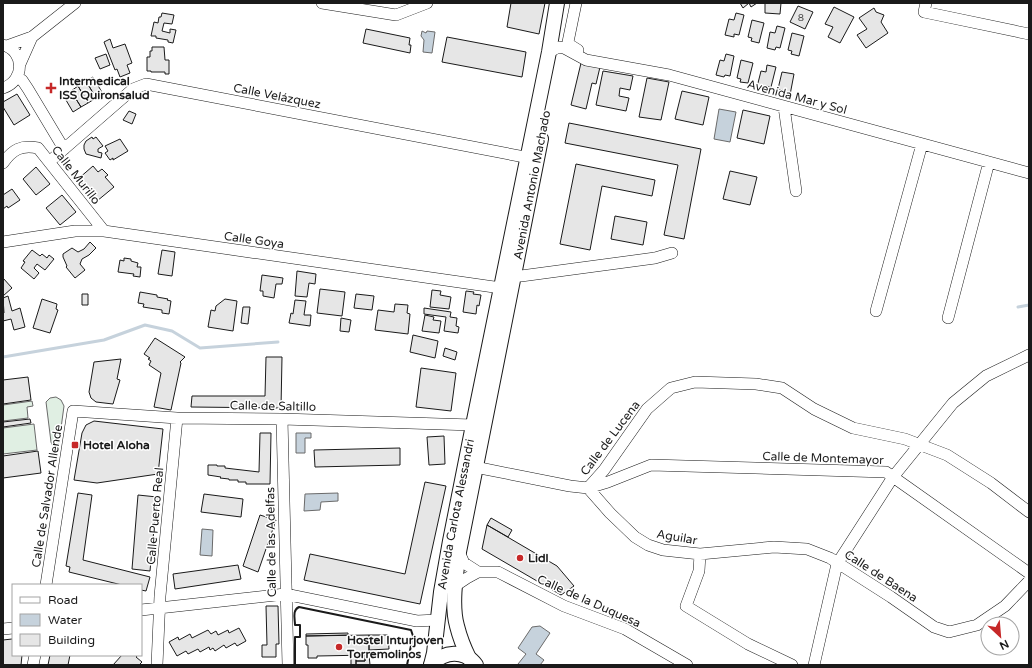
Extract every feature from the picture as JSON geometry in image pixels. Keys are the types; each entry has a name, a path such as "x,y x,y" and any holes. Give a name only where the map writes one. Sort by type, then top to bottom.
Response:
{"main road":[{"name":"Avenida Antonio Machado","path":"554,49 557,3"},
{"name":"Avenida Antonio Machado","path":"490,366 501,288 532,158 554,49 567,3"},
{"name":"Avenida Antonio Machado","path":"490,366 514,275 532,158"},
{"name":"Avenida Carlota Alessandri","path":"431,665 435,647 437,620 446,563 472,425 490,366"},
{"name":"Avenida Carlota Alessandri","path":"473,662 462,644 456,625 455,586 459,552 475,468 490,366"},
{"path":"431,665 444,655 453,654 461,654 473,662"}],"street":[{"path":"5,46 32,37 75,3"},
{"path":"322,3 396,15 427,3"},
{"path":"576,3 568,42 580,52 591,55"},
{"path":"926,3 924,12 1029,34"},
{"path":"3,88 13,83 17,78 20,64 32,37"},
{"path":"5,46 16,53 20,64"},
{"name":"Avenida Mar y Sol","path":"554,49 564,48 586,60 669,75 1029,173"},
{"path":"17,78 22,80 28,89 64,149"},
{"name":"Calle Velázquez","path":"49,162 132,89 146,84 532,158"},
{"path":"784,107 796,191"},
{"path":"876,311 922,144"},
{"name":"Calle Murillo","path":"3,163 17,149 27,146 38,148 104,231"},
{"path":"948,318 989,162"},
{"name":"Calle Goya","path":"3,242 75,231 104,231 501,288"},
{"path":"514,275 521,276 655,258 672,253"},
{"path":"814,665 837,564 893,477 953,403 986,376 1029,355"},
{"name":"Calle de Lucena","path":"588,488 604,470 647,409 671,388 695,382 756,384 782,388 814,409 853,428 906,439 921,444"},
{"name":"Calle de Saltillo","path":"73,411 177,418 282,419 472,425"},
{"name":"Calle de Salvador Allende","path":"46,584 73,411"},
{"name":"Calle Puerto Real","path":"157,665 159,608 177,418"},
{"name":"Calle de las Adelfas","path":"282,419 285,594 288,665"},
{"path":"921,444 968,466 1029,512"},
{"name":"Calle de Montemayor","path":"588,488 608,482 651,465 886,472 1029,573"},
{"path":"475,468 588,488"},
{"name":"Aguilar","path":"588,488 610,513 630,532 648,545 663,550 700,554 699,571 686,606 748,644 792,665"},
{"name":"Calle de Baena","path":"700,554 774,547 806,549 830,558 934,626 950,632 976,625 1005,606 1029,581"},
{"path":"455,586 478,572 464,563 459,552"},
{"name":"Calle de la Duquesa","path":"478,572 498,572 564,606 625,629 686,665"},
{"path":"142,610 285,594 417,621 437,620"}],"green space":[{"path":"56,397 61,400 64,406 59,443 52,445 46,402 50,398"},
{"path":"32,401 33,406 27,407 28,418 3,421 3,405"},
{"path":"34,424 37,450 3,454 3,428"}],"water":[{"path":"422,31 426,33 427,31 435,32 432,53 423,52 424,40 421,36"},
{"path":"719,109 736,112 730,142 714,139"},
{"path":"296,433 311,433 311,438 305,438 305,453 296,453"},
{"path":"338,493 338,501 321,502 320,510 304,511 305,494"},
{"path":"202,529 213,530 212,556 200,555"},
{"path":"540,626 550,633 536,654 544,660 540,665 518,664 526,654 518,648 532,627"}],"building":[{"path":"511,3 545,3 539,34 507,27"},
{"path":"740,3 749,3 743,8"},
{"path":"749,3 757,3 751,7"},
{"path":"765,3 781,3 780,14 765,13"},
{"path":"798,6 813,12 805,29 790,22"},
{"path":"834,7 854,17 840,43 828,37 833,27 825,24"},
{"path":"874,8 876,12 884,15 881,22 888,33 866,48 857,35 867,29 859,18"},
{"path":"162,13 174,15 172,24 164,23 162,31 170,33 170,29 176,30 173,43 168,42 168,40 156,38 156,36 151,36 154,22 158,23 159,17 161,17"},
{"path":"736,13 744,15 739,35 734,34 734,37 725,35 729,19 734,20"},
{"path":"752,20 764,23 759,43 751,41 752,38 748,37"},
{"path":"777,26 785,28 780,48 776,47 775,50 767,48 770,32 775,33"},
{"path":"366,29 410,38 410,53 363,43"},
{"path":"792,33 804,36 799,56 791,54 792,51 788,50"},
{"path":"447,37 526,52 522,77 442,62"},
{"path":"110,39 113,48 125,44 132,63 127,65 130,73 120,77 117,69 115,70 104,42"},
{"path":"152,47 164,47 165,60 169,60 169,74 165,74 165,72 147,71 147,57 150,57"},
{"path":"106,54 110,65 100,69 95,58"},
{"path":"726,54 734,56 730,76 725,75 724,77 716,75 720,60 724,61"},
{"path":"741,60 753,63 748,83 740,82 741,79 737,78"},
{"path":"581,63 600,67 596,84 592,83 586,109 571,105"},
{"path":"767,65 776,67 771,87 766,86 766,89 757,87 761,71 766,72"},
{"path":"603,71 633,76 630,90 620,88 619,96 629,98 626,111 596,105"},
{"path":"782,72 794,74 790,95 782,93 783,90 778,89"},
{"path":"93,77 103,94 96,98 86,81"},
{"path":"647,78 669,82 661,120 639,117"},
{"path":"86,81 96,98 88,103 78,86"},
{"path":"78,86 88,103 81,107 71,91"},
{"path":"71,91 81,107 73,112 63,95"},
{"path":"682,91 709,97 703,125 675,119"},
{"path":"17,94 30,115 14,125 3,107 3,102"},
{"path":"743,110 770,116 764,144 737,138"},
{"path":"129,111 136,114 132,124 123,120"},
{"path":"569,123 701,149 684,239 664,235 678,165 565,143"},
{"path":"92,137 93,139 96,137 103,146 98,149 98,152 102,153 101,158 86,154 84,145 86,141"},
{"path":"120,139 128,151 113,160 113,158 110,160 105,153 108,151 105,146"},
{"path":"576,164 655,180 652,196 602,186 590,250 560,244"},
{"path":"93,166 98,172 102,169 108,175 105,177 114,187 97,201 78,179"},
{"path":"36,167 50,184 36,195 23,179"},
{"path":"730,171 757,177 750,205 723,199"},
{"path":"12,189 20,200 8,208 7,206 3,209 3,195"},
{"path":"62,195 76,212 60,225 46,208"},
{"path":"615,216 647,222 643,245 611,239"},
{"path":"90,242 96,248 82,259 80,264 85,270 75,278 66,267 63,254 72,248 78,252 84,249"},
{"path":"32,250 40,256 42,254 47,258 49,255 54,259 45,270 37,264 34,268 39,273 34,279 21,268 25,262 23,261"},
{"path":"162,250 175,252 172,276 158,274"},
{"path":"124,258 131,259 131,261 138,263 137,267 141,267 140,277 133,276 134,274 118,272 120,260 124,261"},
{"path":"297,271 316,274 315,284 309,283 307,297 295,296"},
{"path":"262,275 283,278 282,284 276,284 274,298 263,296 263,291 260,291"},
{"path":"3,278 12,288 3,296"},
{"path":"320,289 345,292 342,316 317,313"},
{"path":"432,290 441,291 440,295 451,297 449,309 430,307"},
{"path":"466,291 481,295 479,306 477,305 476,314 463,312"},
{"path":"140,292 157,295 157,297 171,301 169,314 162,313 162,310 143,307 144,304 138,303"},
{"path":"82,294 88,294 88,305 82,305"},
{"path":"356,294 374,296 372,310 354,308"},
{"path":"8,296 12,311 20,308 25,327 14,330 11,319 3,321 3,298"},
{"path":"42,299 57,304 56,309 58,310 50,333 33,328"},
{"path":"225,299 237,301 233,331 208,327 211,310 215,311 216,306"},
{"path":"295,300 306,301 304,315 311,315 310,326 289,323 291,313 293,314"},
{"path":"395,304 408,305 407,313 410,314 408,334 375,330 378,310 394,312"},
{"path":"243,307 250,307 248,324 241,323"},
{"path":"424,308 451,312 450,317 457,318 456,326 459,327 458,333 444,331 446,317 424,314"},
{"path":"425,315 434,317 433,320 441,321 439,333 422,331"},
{"path":"341,318 351,320 349,332 340,331"},
{"path":"413,335 438,341 435,358 410,352"},
{"path":"155,338 185,357 180,362 171,410 154,407 161,373 149,365 151,361 148,359 150,358 144,354"},
{"path":"445,348 457,352 455,360 443,356"},
{"path":"266,357 282,357 281,408 191,407 192,396 265,396"},
{"path":"121,359 117,379 120,380 113,404 96,402 91,398 89,392 94,362"},
{"path":"421,368 456,373 451,411 416,407"},
{"path":"28,377 31,400 3,404 3,380"},
{"path":"30,419 31,423 3,427 3,422"},
{"path":"94,421 163,429 158,474 97,483 74,480 82,433 86,425"},
{"path":"260,433 271,433 270,484 246,484 246,482 238,482 238,480 229,480 208,475 208,465 225,466 225,468 259,472"},
{"path":"444,436 445,464 429,465 427,437"},
{"path":"400,448 400,465 315,467 314,450"},
{"path":"38,451 41,473 3,478 3,456"},
{"path":"425,482 446,486 420,604 304,580 310,554 405,574"},
{"path":"78,493 92,495 83,560 150,577 146,591 142,590 142,584 118,584 69,572 70,567 66,566"},
{"path":"204,494 243,499 241,517 201,512"},
{"path":"138,495 157,497 150,571 132,569"},
{"path":"260,515 276,520 258,572 243,566"},
{"path":"491,518 512,530 508,537 487,525"},
{"name":"Lidl","path":"487,525 557,566 574,586 561,595 482,549"},
{"path":"238,565 241,579 175,589 173,574"},
{"path":"266,606 278,606 279,644 276,644 276,657 262,657 262,645 267,645"},
{"path":"239,628 246,641 237,646 235,643 226,648 224,645 215,651 213,648 210,650 209,647 200,652 198,649 188,654 186,651 177,656 169,642 178,637 179,640 190,634 192,638 208,630 211,634 216,631 218,635 228,630 229,633"},
{"path":"348,633 348,635 306,636 306,634"},
{"name":"Hostel Inturjoven Torremolinos","path":"369,635 369,655 317,656 317,658 308,658 306,636"},
{"path":"369,635 388,635 389,649 369,650"},
{"path":"12,639 12,656 22,656 21,665 3,665 3,640"},
{"path":"365,655 369,655 370,665 356,665 356,661 365,661"},
{"path":"365,655 365,661 356,661 356,656"},
{"path":"50,656 70,656 68,665 48,665"},
{"path":"121,656 137,656 136,657 142,662 139,665 113,665"},
{"path":"351,656 356,656 356,665 351,665"}],"waterway":[{"path":"1018,307 1029,305"},
{"path":"3,357 104,340 145,325 172,331 200,348 278,342"}],"wall":[{"path":"295,665 295,637 300,637 300,625 295,625 294,615 295,610 299,607 411,630 413,636 407,665"}],"place":[{"name":"Intermedical ISS Quironsalud","path":"51,88"},
{"name":"Hotel Aloha","path":"75,445"},
{"name":"Lidl","path":"520,558"},
{"name":"Hostel Inturjoven Torremolinos","path":"339,647"}]}
